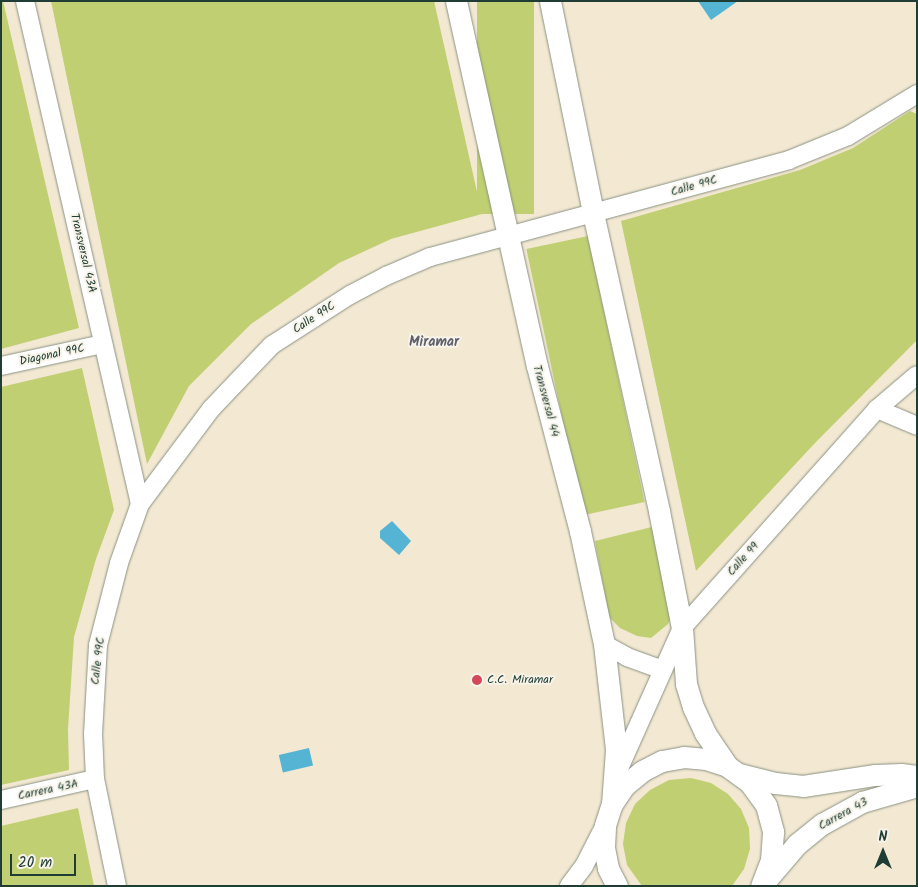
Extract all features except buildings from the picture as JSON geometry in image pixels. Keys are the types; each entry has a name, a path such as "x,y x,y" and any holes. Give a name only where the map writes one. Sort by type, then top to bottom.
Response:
{"street":[{"name":"Transversal 43A","path":"25,1 140,504"},
{"name":"Transversal 44","path":"456,1 537,366 580,531 604,644 616,750 616,775 612,804"},
{"path":"550,1 593,213 659,511 682,628 685,675 690,696 705,733 732,769 750,783 766,806 773,832 771,860 761,886"},
{"name":"Calle 99C","path":"117,886 95,779 93,725 98,645 119,563 140,504 211,408 272,345 350,295 386,276 430,258 508,235 789,160 848,136 917,94"},
{"name":"Diagonal 99C","path":"1,366 103,344"},
{"name":"Calle 99","path":"616,775 682,628 878,409 917,375"},
{"path":"878,409 917,426"},
{"path":"604,644 627,657 662,670"},
{"name":"Carrera 43","path":"612,804 625,785 642,771 662,761 691,757 706,759 775,783 803,786 875,775 901,774 917,776"},
{"name":"Carrera 43A","path":"1,800 95,779"},
{"name":"Carrera 43","path":"761,886 798,844 822,824 862,802 917,786"},
{"path":"569,886 584,866 605,825 612,804"},
{"path":"605,825 604,847 608,868 617,886"}],"green space":[{"path":"1,1 3,1 79,328 1,349"},
{"path":"51,1 434,1 482,214 391,239 339,263 251,324 189,386 147,464"},
{"path":"477,1 534,1 534,214 477,214"},
{"path":"910,111 917,114 917,340 814,444 696,571 621,221 800,170 853,148"},
{"path":"588,236 645,502 583,515 526,249"},
{"path":"82,368 114,510 96,559 74,637 68,729 69,770 1,785 1,387"},
{"path":"656,526 674,610 668,624 651,638 637,636 620,628 609,617 595,541"},
{"path":"691,778 711,783 728,794 741,809 749,828 750,849 744,869 732,886 642,886 627,865 623,844 626,823 635,804 650,790 669,780"},
{"path":"78,808 94,886 1,886 1,826"}],"water":[{"path":"698,1 738,1 711,20"},
{"path":"392,521 411,541 399,555 380,538 380,531"},
{"path":"309,748 313,766 283,773 279,755"}],"place":[{"name":"C.C. Miramar","path":"477,680"}],"district":[{"name":"Miramar","path":"434,342"}]}
